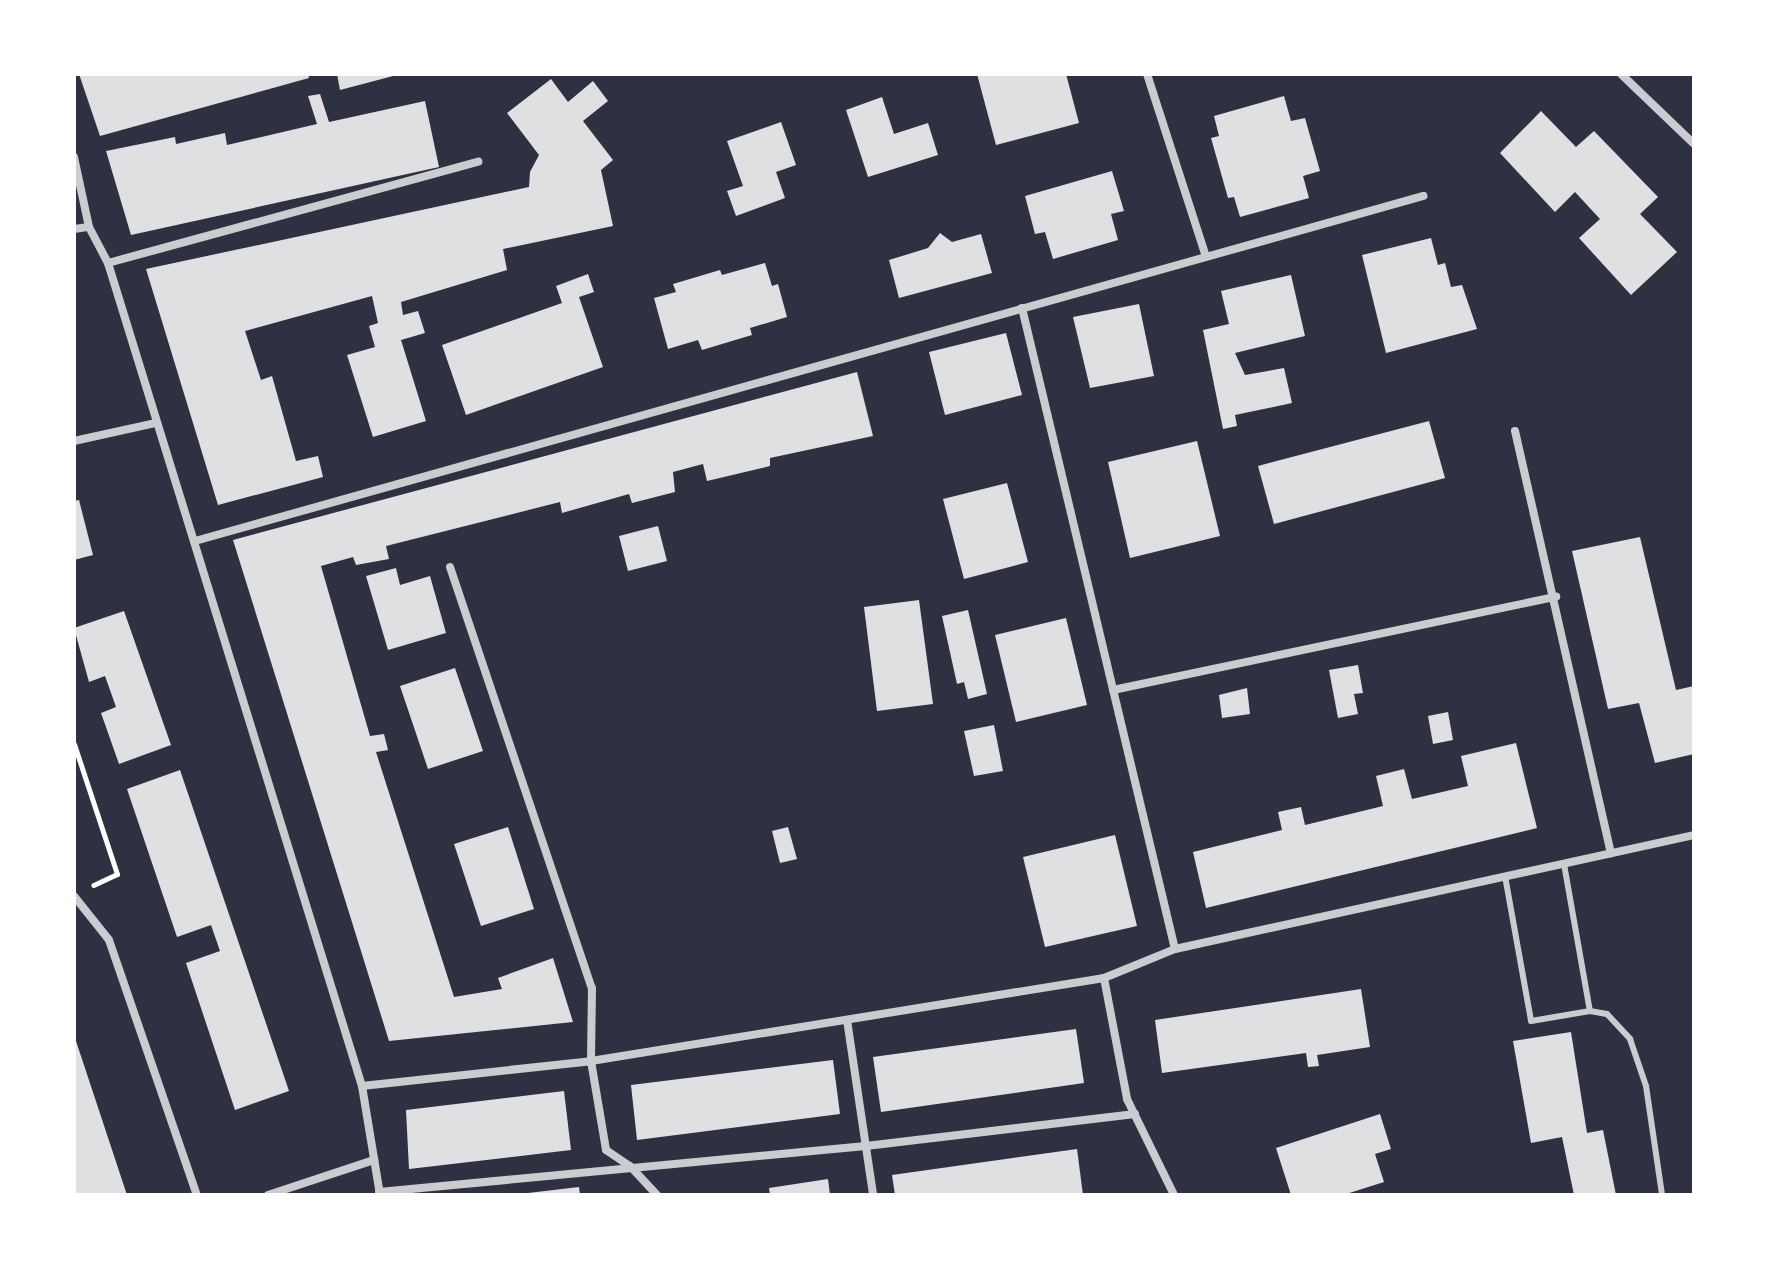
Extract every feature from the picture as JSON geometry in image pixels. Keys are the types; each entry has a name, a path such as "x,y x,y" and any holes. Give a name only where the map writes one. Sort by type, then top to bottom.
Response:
{"street":[{"path":"1147,74 1206,257"},
{"path":"1621,74 1694,144"},
{"path":"74,157 89,227 108,263 362,1086 380,1194 630,1166 866,1146 1135,1114"},
{"path":"108,263 478,162"},
{"path":"195,541 1423,196"},
{"path":"74,229 89,227"},
{"path":"1022,308 1175,949"},
{"path":"74,441 156,423"},
{"path":"1515,431 1556,597 1611,853"},
{"path":"450,567 592,988 591,1061 606,1150 630,1166 657,1195"},
{"path":"1113,690 1556,597"},
{"path":"362,1086 591,1061 1104,978 1175,949 1694,835"},
{"path":"74,896 109,940 197,1195"},
{"path":"1104,978 1127,1099 1174,1195"},
{"path":"847,1020 873,1195"},
{"path":"268,1195 374,1160"}],"lane":[{"path":"1564,864 1590,1011"},
{"path":"1505,876 1531,1021 1590,1011 1607,1014 1630,1039 1646,1086 1662,1195"}],"path":[{"path":"74,744 117,874 88,887"}],"building":[{"path":"79,74 308,74 309,78 100,136"},
{"path":"337,74 397,74 397,75 340,90"},
{"path":"977,74 1066,74 1079,123 996,145"},
{"path":"551,79 568,102 593,81 608,101 583,121 613,160 601,170 613,226 503,249 507,270 401,302 403,315 418,311 425,333 401,340 426,421 373,437 347,355 375,347 369,326 378,323 372,296 245,331 261,380 272,376 296,461 318,456 323,477 218,505 146,269 529,187 530,172 539,155 507,113"},
{"path":"320,94 329,122 425,101 439,167 131,235 106,151 175,137 176,144 225,133 227,145 317,124 308,96"},
{"path":"1284,96 1291,121 1305,118 1320,171 1303,176 1309,198 1240,217 1234,197 1228,198 1211,138 1219,136 1214,116"},
{"path":"882,97 894,134 928,123 938,155 868,177 846,110"},
{"path":"1541,111 1576,147 1594,131 1658,197 1640,214 1677,252 1631,295 1579,238 1600,219 1575,192 1555,212 1500,153"},
{"path":"781,122 796,165 776,172 785,198 736,216 727,191 743,186 727,141"},
{"path":"1112,171 1124,211 1111,214 1118,240 1053,259 1045,232 1035,234 1025,196"},
{"path":"940,233 952,242 981,234 992,273 899,298 889,260 928,248"},
{"path":"1431,238 1438,265 1445,263 1451,287 1462,285 1477,329 1386,353 1362,255"},
{"path":"765,263 772,286 778,284 787,317 750,328 752,335 702,350 698,340 668,349 654,298 676,292 673,284 720,270 722,275"},
{"path":"588,274 594,292 579,297 603,367 466,415 442,345 562,303 556,286"},
{"path":"1291,275 1305,336 1235,353 1245,375 1284,368 1292,403 1235,415 1237,426 1223,429 1203,330 1229,324 1221,291"},
{"path":"1139,304 1154,376 1090,388 1073,317"},
{"path":"1006,333 1022,395 945,415 929,352"},
{"path":"857,372 873,436 770,458 770,466 707,481 703,464 673,472 675,492 632,503 629,494 562,513 560,502 386,546 389,559 356,565 353,557 321,566 370,736 384,734 388,750 376,752 454,997 502,989 498,978 553,958 573,1022 389,1041 233,540"},
{"path":"1429,421 1445,478 1274,524 1258,466"},
{"path":"1197,441 1220,536 1130,558 1108,462"},
{"path":"1007,483 1028,562 964,579 943,499"},
{"path":"79,500 93,555 74,560 74,501"},
{"path":"658,526 667,561 628,571 619,536"},
{"path":"1640,537 1676,690 1694,686 1694,754 1655,763 1639,703 1608,709 1572,551"},
{"path":"396,568 400,585 430,576 446,633 388,650 366,576"},
{"path":"919,600 933,704 877,711 864,607"},
{"path":"968,610 987,694 968,699 964,682 957,684 942,616"},
{"path":"124,611 171,745 119,764 101,713 116,707 105,676 89,682 74,628"},
{"path":"1066,618 1087,705 1016,722 995,635"},
{"path":"1358,665 1363,693 1354,694 1358,714 1338,718 1329,670"},
{"path":"455,668 483,751 428,769 400,686"},
{"path":"1247,688 1250,714 1222,718 1219,695"},
{"path":"1448,712 1453,740 1433,744 1428,716"},
{"path":"994,725 1003,771 974,776 964,731"},
{"path":"1516,743 1537,828 1206,908 1193,852 1282,830 1278,812 1301,807 1305,825 1383,806 1376,776 1404,769 1412,799 1468,786 1461,756"},
{"path":"180,770 289,1091 235,1110 186,963 220,951 211,925 177,937 127,789"},
{"path":"508,827 534,909 481,926 454,844"},
{"path":"788,827 797,859 780,863 772,831"},
{"path":"1115,835 1137,926 1045,947 1023,857"},
{"path":"1361,989 1370,1047 1317,1055 1319,1066 1308,1067 1306,1053 1162,1073 1155,1020"},
{"path":"1076,1029 1084,1083 881,1112 873,1057"},
{"path":"1571,1032 1587,1133 1603,1130 1616,1195 1574,1195 1562,1137 1531,1143 1513,1041"},
{"path":"75,1038 127,1195 74,1195"},
{"path":"833,1060 840,1114 637,1140 631,1085"},
{"path":"564,1091 571,1150 409,1169 406,1110"},
{"path":"1380,1114 1391,1149 1375,1154 1384,1182 1343,1195 1291,1195 1276,1148"},
{"path":"1077,1149 1083,1195 895,1195 892,1175"},
{"path":"828,1179 830,1195 770,1195 769,1188"},
{"path":"579,1187 580,1195 528,1195 528,1193"}]}
